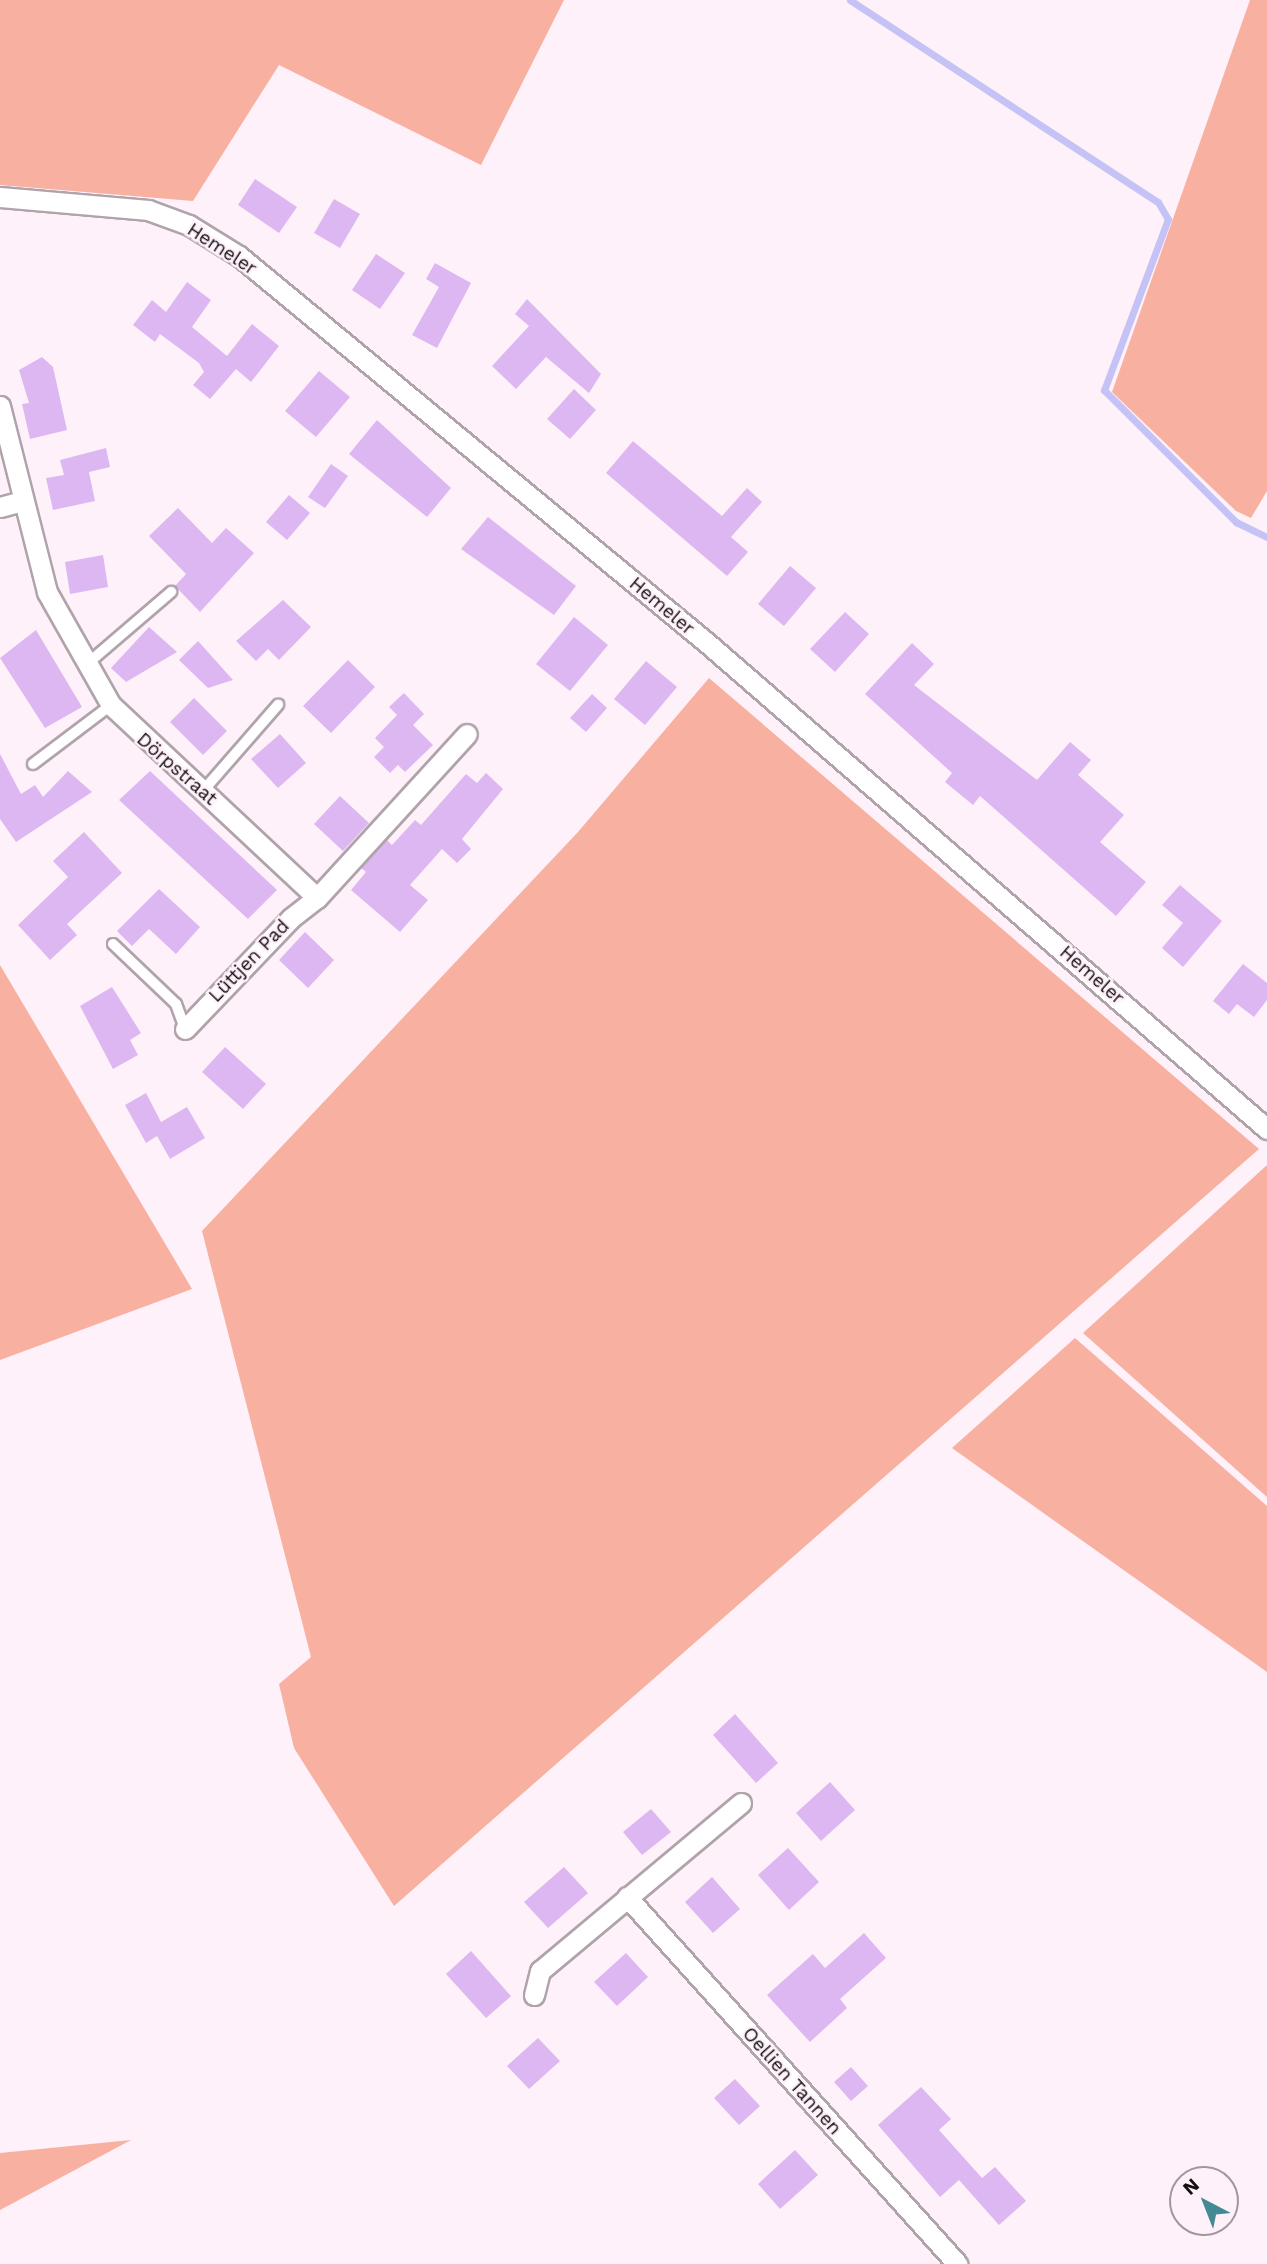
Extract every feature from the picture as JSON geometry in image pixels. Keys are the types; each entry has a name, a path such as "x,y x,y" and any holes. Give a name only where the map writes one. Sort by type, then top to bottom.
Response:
{"street":[{"name":"Hemeler","path":"0,197 148,211 189,225 239,256 706,642 1267,1129"},
{"name":"Dörpstraat","path":"0,406 47,592 111,705 317,898"},
{"path":"0,507 22,501"},
{"path":"317,898 467,734"},
{"name":"Lüttjen Pad","path":"185,1029 291,918 317,898"},
{"path":"534,1994 540,1971 741,1803"},
{"name":"Oellien Tannen","path":"627,1897 958,2264"}],"lane":[{"path":"87,664 171,592"},
{"path":"33,764 111,705"},
{"path":"202,793 278,705"},
{"path":"113,944 176,1004 185,1029"}],"shaded area":[{"path":"0,0 564,0 481,165 279,65 193,201 0,185"},
{"path":"1250,0 1267,0 1267,491 1251,518 1236,511 1112,392"},
{"path":"709,678 1259,1149 394,1906 294,1748 279,1684 311,1657 202,1231 578,832"},
{"path":"0,965 192,1289 0,1360"},
{"path":"1267,1165 1267,1497 1083,1333"},
{"path":"1075,1338 1267,1506 1267,1672 952,1448"},
{"path":"131,2140 0,2210 0,2153"}],"building":[{"path":"255,179 297,207 279,233 238,205"},
{"path":"334,199 360,214 340,248 314,233"},
{"path":"376,254 405,273 380,309 352,290"},
{"path":"435,263 471,283 437,348 412,335 439,287 426,279"},
{"path":"187,282 211,300 192,327 227,356 252,324 279,346 251,382 236,369 210,399 193,385 204,372 199,363 160,334 155,342 133,325 152,300 166,312"},
{"path":"527,299 601,374 589,393 546,357 516,389 492,366 529,326 515,314"},
{"path":"42,357 53,367 67,430 30,439 22,404 29,403 19,370"},
{"path":"319,371 350,397 316,437 285,411"},
{"path":"574,389 596,410 570,439 547,419"},
{"path":"377,420 451,488 427,517 349,454"},
{"path":"633,441 722,516 747,488 762,502 731,537 748,552 727,576 606,473"},
{"path":"106,448 110,467 89,472 95,501 53,510 46,478 64,475 60,460"},
{"path":"331,464 348,476 325,508 308,497"},
{"path":"289,495 310,513 287,540 266,522"},
{"path":"178,508 212,543 226,528 254,553 200,612 175,586 186,574 149,536"},
{"path":"488,517 576,586 554,615 461,549"},
{"path":"103,555 108,587 70,594 65,562"},
{"path":"790,566 816,588 784,626 758,604"},
{"path":"283,600 311,627 279,660 268,649 256,661 236,641"},
{"path":"845,612 869,634 835,672 810,649"},
{"path":"574,617 608,645 570,691 536,664"},
{"path":"149,627 177,652 126,682 111,668"},
{"path":"36,630 82,707 45,728 0,658"},
{"path":"198,641 233,680 208,688 179,660"},
{"path":"912,643 934,664 914,685 1037,780 1070,742 1091,760 1078,775 1124,815 1100,842 1146,882 1116,916 980,796 973,805 945,782 952,773 865,694"},
{"path":"348,660 375,687 331,733 303,706"},
{"path":"646,661 677,687 645,725 614,699"},
{"path":"404,693 424,714 413,725 433,745 405,772 398,765 390,773 374,757 384,747 375,738 397,715 389,707"},
{"path":"592,694 607,708 586,732 570,718"},
{"path":"194,698 227,731 203,755 170,722"},
{"path":"280,734 306,763 278,788 251,759"},
{"path":"0,754 21,794 35,785 43,797 68,771 92,792 16,842 0,819"},
{"path":"150,771 277,890 248,919 119,800"},
{"path":"486,773 503,789 462,839 471,849 457,863 442,849 410,885 428,900 400,932 351,890 366,872 361,868 387,840 392,845 415,820 421,825 466,774 477,783"},
{"path":"340,796 369,823 343,851 314,824"},
{"path":"84,832 122,873 67,924 77,935 50,960 18,925 68,877 53,861"},
{"path":"1180,885 1222,921 1183,967 1162,948 1183,923 1162,905"},
{"path":"159,889 200,927 176,954 149,929 132,946 117,931"},
{"path":"305,932 334,960 308,988 279,960"},
{"path":"1243,964 1267,983 1267,1000 1254,1017 1237,1004 1229,1014 1213,1001"},
{"path":"112,987 141,1033 130,1040 138,1055 113,1069 80,1006"},
{"path":"225,1047 266,1084 243,1109 202,1072"},
{"path":"146,1093 161,1122 187,1107 205,1138 170,1159 157,1136 146,1143 125,1105"},
{"path":"735,1714 778,1763 756,1783 713,1735"},
{"path":"830,1782 855,1810 821,1841 796,1813"},
{"path":"651,1809 671,1832 642,1855 623,1832"},
{"path":"788,1848 819,1882 789,1910 758,1875"},
{"path":"564,1867 588,1893 548,1928 524,1902"},
{"path":"712,1877 740,1909 713,1933 685,1902"},
{"path":"864,1933 886,1958 840,1999 847,2008 810,2042 767,1995 813,1954 825,1968"},
{"path":"471,1951 511,1996 486,2018 446,1974"},
{"path":"626,1953 648,1977 617,2006 594,1982"},
{"path":"538,2038 560,2061 529,2089 507,2066"},
{"path":"851,2067 868,2086 851,2101 834,2082"},
{"path":"735,2079 760,2106 739,2125 714,2098"},
{"path":"921,2087 951,2119 939,2130 982,2178 995,2167 1026,2201 999,2225 959,2180 940,2197 878,2125"},
{"path":"795,2150 818,2175 780,2209 758,2184"}],"waterway":[{"path":"850,0 1158,202 1168,219 1104,390 1236,522 1267,537"}]}
